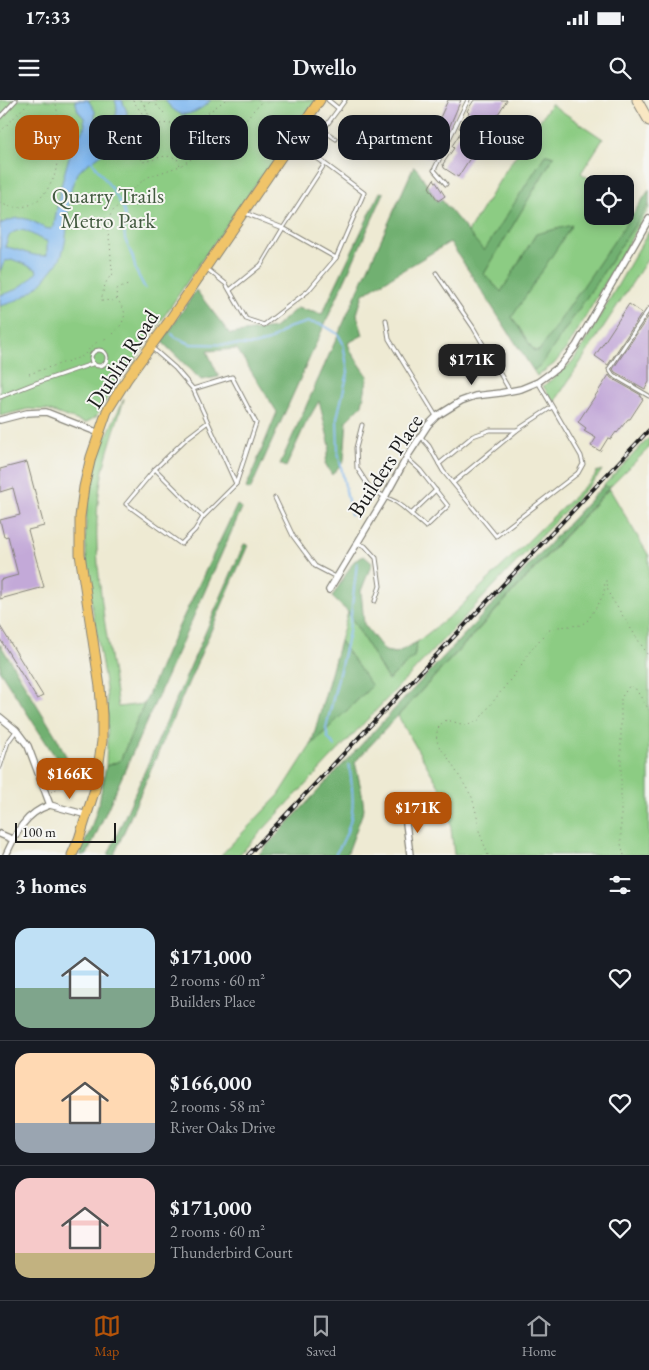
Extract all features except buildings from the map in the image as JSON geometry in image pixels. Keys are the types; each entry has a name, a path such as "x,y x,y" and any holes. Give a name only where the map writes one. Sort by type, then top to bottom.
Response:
{"main road":[{"name":"Dublin Road","path":"310,115 320,100"},
{"path":"637,100 649,121"},
{"name":"Dublin Road","path":"72,855 87,815 98,773 102,741 100,687 80,554 80,517 91,457 107,411 127,379 278,160"}],"street":[{"name":"Builders Place","path":"329,590 385,498 420,435 437,416 453,405 470,397 521,389 538,382 560,366 576,346 649,219"},
{"path":"0,420 27,413 46,412 99,433"},
{"path":"0,717 16,730 28,746 50,805"},
{"path":"6,855 24,822 40,808 50,805 87,815"},
{"path":"405,815 410,855"},
{"path":"0,834 14,840"}],"lane":[{"path":"0,117 16,100"},
{"path":"328,100 338,109"},
{"path":"328,123 345,100"},
{"path":"446,184 434,170 468,100"},
{"path":"328,133 336,139"},
{"path":"205,267 226,284 246,319 264,325 308,291 336,258 364,193 319,160"},
{"path":"230,290 261,265 324,164"},
{"path":"243,212 283,228 336,258"},
{"path":"436,273 473,327 510,391"},
{"path":"649,310 609,369 613,375 649,396"},
{"path":"386,320 390,339 437,416"},
{"path":"150,346 175,368 193,389 236,484"},
{"path":"0,397 92,364 100,367 105,364 107,358 103,351 94,351 90,356 92,364"},
{"path":"193,389 232,377 256,423 236,484 203,517 195,530 181,544 126,504 155,469 187,438 208,422"},
{"path":"420,435 453,483 496,536 578,473 583,464 582,456 538,382"},
{"path":"453,483 517,430 552,407"},
{"path":"362,425 356,448 356,468 370,488 412,513 426,527 448,506 420,470 407,458"},
{"path":"439,464 465,441 479,433 500,429 517,430"},
{"path":"155,469 203,517"},
{"path":"412,513 436,490"},
{"path":"275,498 293,536 315,566 337,578"},
{"path":"357,543 365,546 376,558 380,586 375,601"},
{"path":"0,767 8,742 16,730"}],"path":[{"path":"0,132 32,100 36,100"},
{"path":"133,100 143,115"},
{"path":"141,100 148,115"},
{"path":"145,106 155,100 157,106 166,115"},
{"path":"160,124 190,122 209,112 224,100"},
{"path":"117,298 114,301 102,300 104,285 113,274 108,226 109,217 112,212 148,177 180,166 219,142 244,121 263,100"},
{"path":"55,101 58,115"},
{"path":"160,157 172,156 178,160 180,166"},
{"path":"0,205 21,207 31,205 39,199 48,189 54,176 57,160"},
{"path":"30,374 81,357 100,340 110,336 125,318 125,313 117,298 117,289 128,285"},
{"path":"92,346 94,351"},
{"path":"488,855 479,831 472,796 445,752 439,748 436,740 438,728 442,722 447,720 465,725 478,721 547,631 558,627 580,625 588,620 600,603 604,593 605,581 607,581 608,592 612,599 649,657"},
{"path":"624,855 621,844 621,698 630,685 635,688 649,710"},
{"path":"46,795 62,786 83,782 83,778"}],"green space":[{"name":"Quarry Trails Metro Park","path":"0,100 316,100 307,115 258,115 258,160 275,160 199,264 135,360 114,387 96,417 85,423 47,410 28,409 0,416"},
{"path":"551,104 603,139 581,173 584,175 584,225 625,225 539,351 534,351 512,317 536,234 501,292 484,274 554,156 545,155 542,160 542,117"},
{"path":"545,155 554,156 484,274 501,292 536,234 572,225 512,317 534,351 539,351 625,225 634,225 634,212 649,190 649,204 540,367 533,370 450,242 363,294 357,314 363,335 348,343 351,352 368,376 362,405 347,420 344,461 332,475 325,463 330,446 319,401 305,425 286,467 280,464 414,166 437,201 441,199 484,251"},
{"path":"513,160 542,160 484,252 468,232"},
{"path":"380,192 384,193 250,490 246,488 277,412 237,349 207,351 219,377 201,380 162,342 196,290 230,334 274,328 297,308 322,314"},
{"path":"649,204 649,208 569,345 554,364 537,376 533,370 540,367"},
{"path":"649,231 649,257 554,403 543,386 572,362"},
{"path":"124,399 101,480 97,536 98,565 118,707 144,704 120,761 106,766 107,699 89,585 86,533 87,507 97,460"},
{"path":"649,438 649,448 609,488 649,556 649,855 454,855 448,802 398,716 609,489 604,485"},
{"path":"602,470 239,855 221,855 279,795 311,745 371,687 340,641 348,612 388,680 414,657 417,642 455,612 595,476 596,472"},
{"path":"604,485 609,488 355,762 364,809 347,855 258,855"},
{"path":"237,505 242,508 87,855 79,855 90,831 99,803 106,766 120,761 167,651"},
{"path":"244,544 248,545 114,855 108,855"},
{"path":"364,556 372,563 361,591 364,624 385,651 396,653 417,642 414,657 388,680 348,612 332,597 354,561"},
{"path":"340,641 372,686 311,745"},
{"path":"0,644 57,738 79,782 56,758 0,671"}],"water":[{"path":"75,100 88,100 95,111 95,115 89,115 89,160 94,160 78,173 72,185 65,244 62,254 57,264 41,284 25,296 0,306 0,295 10,292 30,280 37,272 36,269 14,260 5,261 0,271 0,224 22,218 51,229 54,226 60,190 68,160 79,160 79,135 85,126 84,118 78,111","holes":["21,230 47,241 47,255 37,256 5,247 11,234"]},
{"path":"115,100 122,100 127,115 116,115"},
{"path":"165,100 211,100 198,110 189,114 181,114 176,112"}],"waterway":[{"path":"91,160 123,208 125,239 136,271 145,288"},
{"path":"172,334 191,344 253,345 269,341 287,328 308,322 323,325 338,334 343,343 348,372 337,418 338,452 351,515"},
{"path":"335,746 328,738 326,728 349,632 357,563"},
{"path":"335,855 347,832 352,811 353,801 349,765"}],"railway":[{"path":"248,855 649,430"}]}
